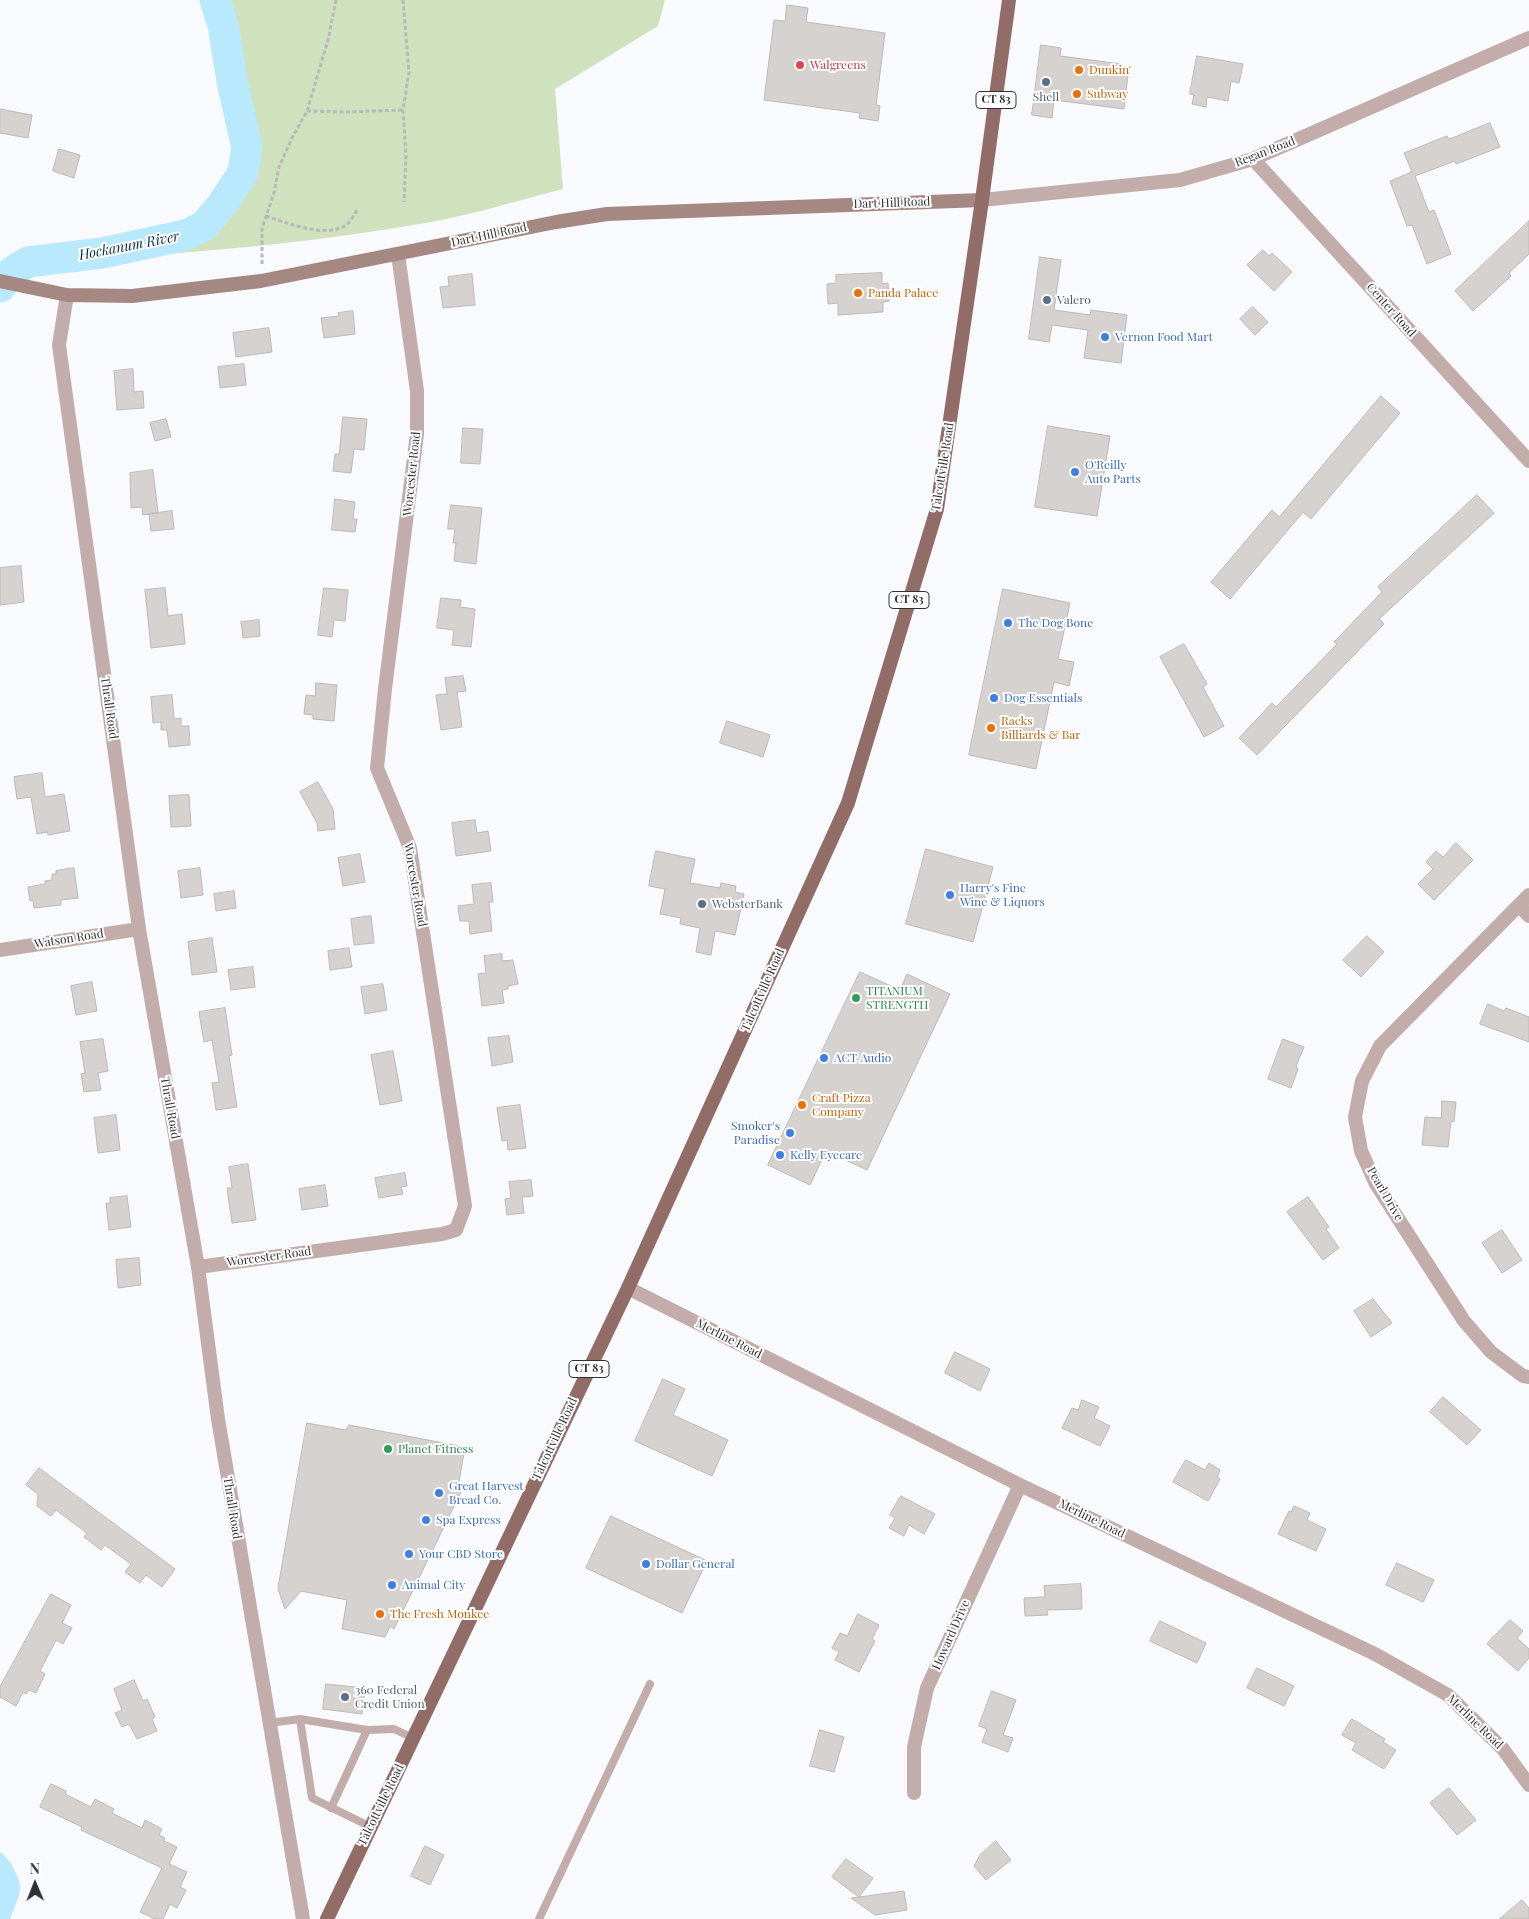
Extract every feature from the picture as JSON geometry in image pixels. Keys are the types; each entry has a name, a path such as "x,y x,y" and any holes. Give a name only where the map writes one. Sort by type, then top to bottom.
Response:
{"main road":[{"name":"Talcottville Road","path":"327,1919 628,1288 848,803 937,509 1009,0"},
{"name":"Dart Hill Road","path":"0,281 68,295 132,296 261,281 556,222 607,214 982,200"}],"street":[{"name":"Regan Road","path":"982,200 1180,180 1253,159 1529,38"},
{"name":"Center Road","path":"1253,159 1529,461"},
{"name":"Worcester Road","path":"198,1267 442,1234 456,1230 465,1206 410,848 377,768 386,679 417,434 417,390 398,254"},
{"name":"Thrall Road","path":"68,295 58,345 139,928 198,1267 219,1429 303,1919"},
{"name":"Pearl Drive","path":"1529,895 1380,1046 1362,1081 1355,1117 1361,1151 1376,1184 1464,1321 1491,1352 1523,1376 1529,1377"},
{"path":"1519,905 1529,916"},
{"name":"Watson Road","path":"0,950 139,928"},
{"name":"Merline Road","path":"628,1288 1020,1485 1375,1654 1448,1694 1503,1749 1529,1785"},
{"name":"Howard Drive","path":"914,1793 914,1747 927,1688 1020,1485"}],"lane":[{"path":"539,1919 650,1684"},
{"path":"269,1723 300,1719 367,1730 394,1729 413,1738"},
{"path":"300,1719 312,1798 371,1827"},
{"path":"331,1808 367,1730"}],"path":[{"path":"262,264 262,228 274,193 279,167 307,111 328,40 336,0"},
{"path":"403,0 409,72 404,110 406,156 404,202"},
{"path":"307,111 404,110"},
{"path":"266,216 300,227 332,230 346,226 358,209"}],"green space":[{"path":"215,0 665,0 658,26 555,89 563,189 448,219 347,235 178,253 93,259 84,256 147,246 194,232 204,226 215,215 242,176 247,156 246,137 232,82 221,20"}],"water":[{"path":"0,1852 11,1863 20,1885 10,1919 0,1919"}],"building":[{"path":"787,5 808,8 806,22 885,33 876,105 880,106 878,121 859,118 860,113 764,100 774,20 785,21"},
{"path":"1041,45 1061,48 1060,56 1122,64 1121,74 1128,75 1124,109 1054,100 1052,118 1032,115"},
{"path":"1197,56 1243,64 1239,83 1231,81 1228,101 1207,97 1206,107 1192,104 1194,95 1190,94"},
{"path":"0,109 32,115 28,138 0,133"},
{"path":"1490,123 1500,147 1456,164 1455,161 1415,176 1429,212 1434,210 1451,254 1427,264 1412,225 1407,226 1390,181 1412,172 1404,153 1447,136 1449,139"},
{"path":"59,149 80,155 74,178 53,171"},
{"path":"1529,221 1529,254 1509,273 1511,276 1473,311 1455,291"},
{"path":"1263,250 1269,256 1272,253 1292,272 1274,291 1247,265"},
{"path":"1040,257 1061,260 1054,310 1090,315 1091,310 1127,315 1121,363 1084,358 1088,330 1052,325 1049,342 1029,339"},
{"name":"Panda Palace","path":"882,273 882,284 888,283 889,301 883,302 883,312 838,315 838,303 828,304 827,284 836,283 836,275"},
{"path":"472,274 475,305 443,308 440,287 449,286 448,277"},
{"path":"1253,307 1268,322 1255,335 1240,319"},
{"path":"353,311 355,334 324,338 321,318 339,316 338,313"},
{"path":"269,328 272,352 236,357 233,333"},
{"path":"244,364 246,385 220,388 218,367"},
{"path":"133,369 134,392 143,391 144,408 117,410 114,371"},
{"path":"1381,396 1400,413 1311,519 1303,512 1230,599 1211,582 1272,510 1279,517"},
{"path":"343,417 367,419 364,450 354,449 351,473 333,471 335,454 339,454"},
{"path":"166,419 171,437 155,441 150,423"},
{"path":"1048,426 1110,436 1097,516 1035,507"},
{"path":"463,428 483,429 480,464 461,463"},
{"path":"153,470 158,513 143,515 142,507 131,508 130,473"},
{"path":"1477,495 1494,513 1379,619 1384,624 1257,755 1239,738 1272,703 1276,707 1337,644 1334,642 1382,592 1378,587"},
{"path":"335,499 355,502 353,519 357,519 355,532 332,530"},
{"path":"451,505 482,508 476,564 454,561 456,543 453,543 455,529 448,529"},
{"path":"172,511 174,529 151,531 149,514"},
{"path":"21,566 24,602 0,605 0,568"},
{"path":"165,588 168,616 182,614 185,644 151,648 145,590"},
{"path":"324,588 348,590 345,621 334,620 332,637 318,635"},
{"path":"1003,589 1070,603 1058,659 1074,662 1069,686 1054,682 1036,769 969,755"},
{"path":"441,598 461,600 460,607 475,609 471,647 452,645 454,630 437,628"},
{"path":"259,620 260,636 243,638 241,622"},
{"path":"1184,644 1207,684 1203,687 1224,726 1204,737 1160,657"},
{"path":"463,676 466,691 457,692 462,727 441,730 436,695 447,694 445,678"},
{"path":"316,683 337,685 334,721 313,719 313,715 304,714 306,695 315,696"},
{"path":"172,695 174,719 181,718 181,726 189,726 190,745 169,747 167,730 161,730 161,722 153,723 151,697"},
{"path":"727,721 770,735 763,757 720,743"},
{"path":"42,773 45,797 64,794 70,831 48,835 47,832 37,834 31,797 17,799 14,777"},
{"path":"318,782 333,809 335,829 318,831 317,823 300,792"},
{"path":"189,795 191,826 171,827 169,796"},
{"path":"475,820 477,833 488,831 491,851 456,856 452,823"},
{"path":"1456,843 1473,860 1434,900 1418,884 1433,869 1426,862 1436,851 1443,857"},
{"name":"Harry's Fine Wine & Liquors","path":"926,849 993,867 973,942 906,924"},
{"name":"WebsterBank","path":"656,851 695,859 690,883 720,888 721,883 736,886 735,892 744,894 735,935 715,931 711,955 696,952 700,928 680,924 681,918 660,914 665,889 649,886"},
{"path":"360,854 365,882 343,886 338,858"},
{"path":"74,868 78,898 61,900 61,905 34,908 33,900 30,901 28,887 45,884 45,881 52,880 52,874 56,874 56,871"},
{"path":"200,868 203,895 181,898 178,871"},
{"path":"491,883 493,902 489,902 492,931 470,934 469,921 460,921 458,906 474,904 472,885"},
{"path":"234,891 236,908 216,911 214,894"},
{"path":"371,916 374,943 354,945 351,919"},
{"path":"1367,936 1384,952 1361,977 1343,960"},
{"path":"212,938 217,972 192,975 188,942"},
{"path":"349,948 352,967 330,970 328,951"},
{"path":"502,954 502,961 513,960 518,984 508,986 508,989 502,990 504,1003 482,1006 478,974 486,973 484,956"},
{"path":"253,967 255,987 231,990 228,970"},
{"path":"860,972 900,990 907,974 950,994 867,1170 826,1151 810,1185 768,1165"},
{"path":"92,982 97,1011 76,1015 71,986"},
{"path":"383,984 387,1010 365,1014 361,987"},
{"path":"1488,1004 1504,1011 1506,1008 1529,1017 1529,1042 1480,1024"},
{"path":"225,1008 232,1055 229,1056 237,1107 216,1110 212,1083 219,1082 212,1040 204,1042 199,1012"},
{"path":"509,1036 513,1062 492,1066 488,1038"},
{"path":"103,1039 108,1071 98,1073 101,1090 84,1092 81,1074 85,1073 80,1042"},
{"path":"1283,1039 1304,1047 1296,1066 1298,1069 1291,1088 1268,1079"},
{"path":"393,1051 402,1101 380,1105 371,1055"},
{"path":"1442,1101 1456,1102 1454,1122 1451,1121 1448,1147 1422,1145 1425,1117 1441,1118"},
{"path":"520,1105 526,1148 508,1150 507,1140 502,1141 497,1108"},
{"path":"116,1115 120,1150 98,1153 94,1118"},
{"path":"248,1164 256,1220 232,1223 227,1188 232,1188 229,1167"},
{"path":"405,1173 407,1186 401,1187 403,1194 379,1198 375,1178"},
{"path":"531,1180 533,1196 522,1197 524,1213 507,1215 505,1199 511,1198 509,1182"},
{"path":"325,1185 328,1206 302,1210 299,1189"},
{"path":"127,1196 131,1227 109,1230 106,1203 110,1203 110,1198"},
{"path":"1308,1197 1329,1227 1326,1229 1339,1248 1323,1260 1287,1212"},
{"path":"1502,1230 1522,1260 1502,1273 1482,1243"},
{"path":"139,1258 141,1285 118,1288 116,1260"},
{"path":"1373,1299 1392,1323 1371,1337 1354,1311"},
{"path":"955,1352 990,1369 980,1391 945,1373"},
{"path":"663,1379 685,1389 673,1415 728,1440 712,1476 635,1441"},
{"path":"1443,1397 1481,1430 1467,1445 1430,1412"},
{"path":"1082,1400 1099,1407 1094,1418 1110,1426 1100,1446 1062,1428 1072,1408 1078,1410"},
{"path":"307,1423 346,1430 349,1425 465,1447 458,1488 462,1490 394,1629 390,1626 385,1637 342,1629 347,1600 301,1591 285,1609 278,1589"},
{"path":"1186,1460 1205,1470 1209,1463 1220,1470 1217,1477 1220,1479 1208,1501 1173,1482"},
{"path":"39,1468 175,1569 162,1587 146,1575 140,1583 125,1572 131,1564 105,1545 101,1550 84,1537 87,1533 56,1510 51,1516 37,1506 38,1494 26,1485"},
{"path":"901,1496 935,1514 924,1534 909,1525 904,1536 889,1528 895,1518 890,1515"},
{"path":"1294,1506 1310,1513 1307,1520 1326,1529 1316,1551 1278,1534 1289,1511 1291,1512"},
{"name":"Dollar General","path":"611,1516 707,1561 682,1613 586,1568"},
{"path":"1397,1563 1434,1580 1423,1602 1386,1585"},
{"path":"1081,1584 1082,1609 1047,1610 1048,1615 1025,1616 1024,1598 1045,1597 1044,1586"},
{"path":"51,1594 71,1605 62,1623 72,1628 63,1644 56,1640 40,1671 45,1674 36,1693 29,1690 26,1694 23,1692 16,1706 0,1697 0,1687"},
{"path":"858,1614 879,1625 872,1639 875,1641 859,1672 835,1660 839,1652 832,1648 840,1633 847,1636"},
{"path":"1510,1620 1523,1631 1517,1638 1529,1649 1529,1658 1518,1671 1487,1644"},
{"path":"1160,1621 1206,1643 1197,1663 1150,1641"},
{"path":"1257,1668 1294,1686 1284,1706 1247,1688"},
{"path":"134,1680 143,1701 147,1699 155,1717 152,1719 157,1731 137,1739 129,1724 122,1727 115,1713 122,1710 114,1689"},
{"path":"326,1684 365,1688 362,1714 323,1709"},
{"path":"992,1691 1016,1700 1003,1735 1013,1738 1008,1752 982,1742 987,1729 979,1726"},
{"path":"1352,1719 1385,1739 1383,1742 1396,1750 1384,1769 1352,1750 1356,1743 1342,1735"},
{"path":"820,1730 844,1737 834,1772 810,1766"},
{"path":"51,1784 66,1791 65,1794 91,1807 95,1799 114,1809 112,1813 142,1828 145,1820 162,1829 159,1835 165,1838 164,1841 177,1847 169,1864 187,1872 180,1887 186,1890 177,1908 170,1904 163,1919 155,1919 140,1912 162,1868 81,1830 82,1827 40,1807"},
{"path":"1449,1788 1476,1820 1457,1835 1430,1803"},
{"path":"996,1841 1011,1860 986,1880 974,1866 980,1855"},
{"path":"425,1846 444,1855 430,1885 411,1876"},
{"path":"846,1859 873,1878 859,1897 832,1877"},
{"path":"904,1891 907,1910 875,1915 851,1898"},
{"path":"1522,1900 1529,1908 1529,1919 1500,1919"}],"waterway":[{"name":"Hockanum River","path":"0,287 12,272 28,262 102,253 186,235 204,226 221,206 243,173 247,148 232,81 223,25 215,0"}],"place":[{"name":"Walgreens","path":"800,65"},
{"name":"Dunkin'","path":"1079,70"},
{"name":"Shell","path":"1046,82"},
{"name":"Subway","path":"1077,94"},
{"name":"Panda Palace","path":"858,293"},
{"name":"Valero","path":"1047,300"},
{"name":"Vernon Food Mart","path":"1105,337"},
{"name":"O'Reilly Auto Parts","path":"1075,472"},
{"name":"The Dog Bone","path":"1008,623"},
{"name":"Dog Essentials","path":"994,698"},
{"name":"Racks Billiards & Bar","path":"991,728"},
{"name":"Harry's Fine Wine & Liquors","path":"950,895"},
{"name":"WebsterBank","path":"702,904"},
{"name":"TITANIUM STRENGTH","path":"856,998"},
{"name":"ACT Audio","path":"824,1058"},
{"name":"Craft Pizza Company","path":"802,1105"},
{"name":"Smoker's Paradise","path":"790,1133"},
{"name":"Kelly Eyecare","path":"780,1155"},
{"name":"Planet Fitness","path":"388,1449"},
{"name":"Great Harvest Bread Co.","path":"439,1493"},
{"name":"Spa Express","path":"426,1520"},
{"name":"Your CBD Store","path":"409,1554"},
{"name":"Dollar General","path":"646,1564"},
{"name":"Animal City","path":"392,1585"},
{"name":"The Fresh Monkee","path":"380,1614"},
{"name":"360 Federal Credit Union","path":"345,1697"}]}
